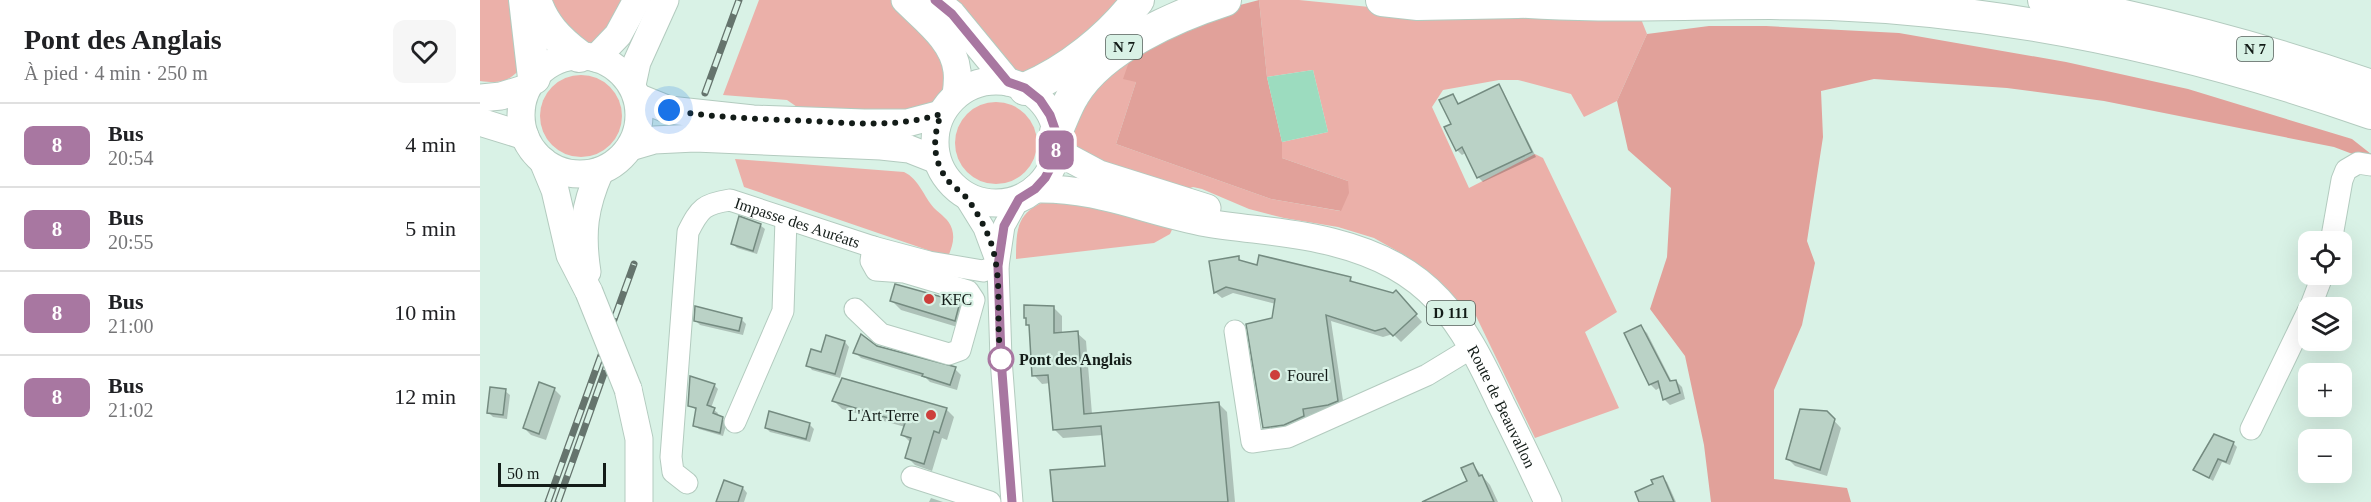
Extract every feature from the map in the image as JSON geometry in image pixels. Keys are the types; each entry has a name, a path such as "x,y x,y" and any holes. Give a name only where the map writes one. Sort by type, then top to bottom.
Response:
{"highway":[{"path":"525,0 530,83"},
{"path":"535,0 539,13 548,28 561,43 588,57"},
{"path":"1017,85 1048,79 1083,54 1125,16 1137,0"},
{"name":"N 7","path":"1056,141 1073,95 1092,71 1105,60 1132,42 1180,17 1225,0"},
{"name":"N 7","path":"1382,0 1418,4 1510,1 1811,3 1957,14 2017,22 2153,49 2308,92 2371,113"},
{"name":"N 7","path":"2044,0 2154,22 2224,40 2371,86"}],"main road":[{"path":"588,57 618,35 637,0"},
{"path":"634,91 637,62 665,0"},
{"path":"905,0 944,39 954,57 957,72 949,105 935,137 937,160 952,185 963,194 990,203 1005,202 1027,194 1049,172 1056,141 1050,115 1040,100 1017,85 952,14 936,0"},
{"path":"588,57 610,64 622,73 634,91 640,114 630,147 611,165 600,171 580,174 561,171 543,161 532,150 521,120 522,103 530,83 545,67 559,59 588,57"},
{"path":"634,91 669,110 753,119 907,123 949,105 972,86 990,81 1017,85"},
{"path":"480,98 501,96 530,83"},
{"path":"480,122 525,136"},
{"path":"630,147 654,140 729,139 881,146 909,149 937,160"},
{"name":"D 111","path":"1056,141 1099,174 1186,200 1262,229"},
{"path":"543,161 555,190 570,255 589,292 628,389 639,439 639,502"},
{"path":"589,292 584,250 584,220 591,191 600,171"},
{"name":"D 111","path":"1027,194 1069,189 1088,192 1181,218 1262,229"},
{"name":"Route de Beauvallon","path":"1262,229 1332,242 1388,263 1424,285 1443,303 1473,347 1548,502"}],"street":[{"path":"2333,231 2342,180 2346,170 2364,164"},
{"path":"963,194 984,228 998,266"},
{"path":"1012,502 1001,359 998,266 1004,226 1027,194"},
{"name":"Impasse des Auréats","path":"687,483 673,472 671,457 688,231 698,212 710,203 730,201 873,247 929,262 983,271 998,266"},
{"path":"735,422 783,311 786,219"},
{"path":"855,309 881,334 949,354 960,350 974,305 972,295 968,291 904,272 876,270 871,261 873,247"},
{"path":"1235,331 1252,442 1288,437 1427,375 1473,347"},
{"path":"2251,429 2298,332"},
{"path":"912,477 990,502"}],"shaded area":[{"path":"480,0 516,0 519,70 502,81 480,81"},
{"path":"544,0 624,0 604,38 591,43 579,41"},
{"path":"759,0 896,0 924,30 941,55 946,67 947,80 943,92 937,101 923,112 800,109 787,100 723,95"},
{"path":"945,0 1125,0 1118,9 1033,75 1008,68"},
{"path":"1259,0 1299,0 1420,12 1641,19 1647,34 1617,101 1584,117 1571,94 1518,80 1499,80 1443,90 1432,107 1469,188 1535,154 1543,158 1617,312 1585,332 1619,408 1535,438 1476,316 1406,256 1374,238 1338,227 1284,218 1249,209 1202,189 1193,187 1182,191 1090,159 1076,146 1071,132 1074,118 1081,104 1131,56 1136,82 1116,144 1271,199 1340,211 1348,181 1282,158 1282,142 1328,132 1313,70 1267,77"},
{"path":"1259,0 1267,77 1282,142 1282,158 1348,181 1349,193 1341,211 1271,199 1116,144 1136,82 1123,79 1131,56 1225,9"},
{"path":"1709,26 1766,26 1899,33 2066,62 2188,89 2352,139 2371,154 2371,161 2334,147 2104,101 2007,88 1874,79 1821,91 1823,137 1807,241 1815,263 1802,325 1774,390 1774,479 1847,488 1851,502 1711,502 1704,445 1685,356 1650,309 1667,257 1671,188 1628,150 1617,101 1647,34"},
{"path":"1313,70 1328,132 1282,142 1267,77"},
{"path":"581,75 597,78 610,87 619,100 622,116 619,132 610,145 597,154 581,157 565,154 552,145 543,132 540,116 543,100 552,87 565,78"},
{"path":"996,102 1012,105 1025,114 1034,127 1037,143 1034,159 1025,172 1012,181 996,184 980,181 967,172 958,159 955,143 958,127 967,114 980,105"},
{"path":"735,159 904,172 914,179 930,204 951,226 953,240 948,257 744,187"},
{"path":"1055,197 1175,223 1170,234 1154,243 1016,259 1017,235 1022,219 1034,207"}],"building":[{"path":"1499,84 1532,152 1477,178 1462,147 1456,151 1444,127 1451,124 1439,100 1453,94 1458,104"},
{"path":"739,216 761,224 753,251 731,244"},
{"name":"Fourel","path":"1259,255 1351,277 1350,281 1393,293 1396,290 1417,314 1393,336 1385,328 1375,331 1326,315 1338,401 1303,409 1304,416 1284,425 1263,428 1246,324 1272,318 1275,299 1226,287 1214,293 1209,261 1239,256 1239,260 1257,265"},
{"path":"895,284 960,302 955,321 890,301"},
{"path":"1024,305 1054,306 1054,333 1078,331 1084,414 1219,402 1228,502 1053,502 1050,470 1105,466 1101,426 1053,430 1048,375 1032,376 1029,325 1026,325 1026,318 1024,318"},
{"path":"695,306 742,318 739,331 694,321"},
{"path":"1641,325 1670,381 1676,380 1680,393 1663,400 1658,381 1649,385 1624,333"},
{"path":"861,334 877,346 956,367 950,385 922,376 923,374 853,353"},
{"path":"826,335 845,341 835,374 806,366 811,349 821,352"},
{"path":"690,376 715,384 707,405 715,408 713,413 723,417 720,433 693,426 696,408 688,406"},
{"path":"842,378 947,408 939,433 934,431 924,464 905,458 911,438 901,435 905,423 832,401"},
{"path":"539,382 555,388 539,434 523,428"},
{"path":"490,387 506,389 503,415 487,413"},
{"path":"1800,409 1827,411 1835,419 1820,470 1786,459"},
{"path":"769,411 810,423 806,439 765,428"},
{"path":"2214,434 2234,442 2226,462 2218,459 2209,478 2193,470"},
{"path":"1473,463 1479,476 1482,475 1494,502 1422,502 1467,481 1461,468"},
{"path":"1663,476 1674,502 1639,502 1635,492 1653,484 1651,480"},
{"path":"724,480 743,487 738,502 716,502"}],"railway":[{"path":"705,93 739,0"},
{"path":"548,502 634,264"},
{"path":"558,502 617,337"}],"bus line":[{"name":"8","path":"935,0 952,14 1008,82 1025,88 1040,100 1050,115 1056,132 1056,151 1045,178 1012,207 1004,226 998,266 1001,359 1012,502"}],"place":[{"name":"KFC","path":"929,299"},
{"name":"Pont des Anglais","path":"1001,359"},
{"name":"Fourel","path":"1275,375"},
{"name":"L'Art Terre","path":"931,415"}],"route":[{"path":"669,110 753,119 864,123 907,123 941,114 934,145 937,160 943,174 972,205 990,240 998,266 1001,359"}]}
